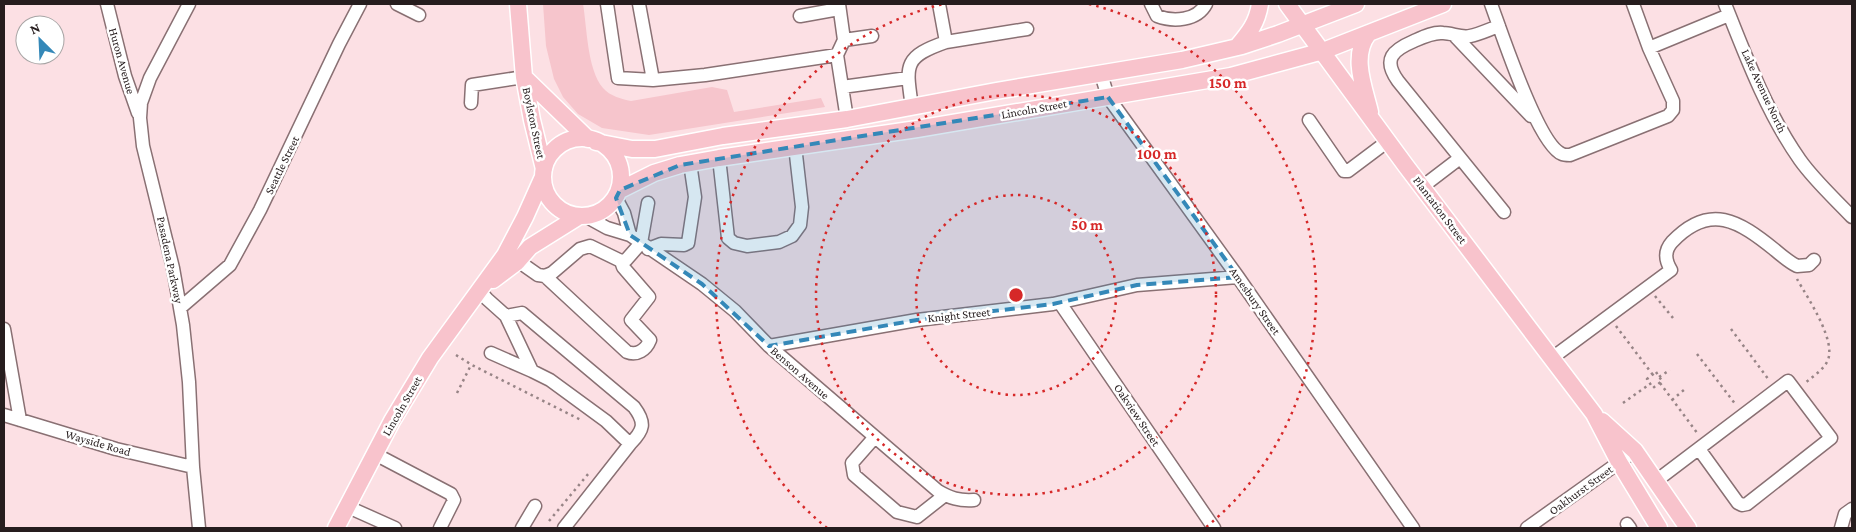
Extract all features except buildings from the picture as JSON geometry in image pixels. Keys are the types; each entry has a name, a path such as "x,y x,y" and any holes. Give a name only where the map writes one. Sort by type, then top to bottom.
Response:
{"main road":[{"name":"Boylston Street","path":"518,4 524,77 543,174"},
{"path":"1236,47 1252,29 1258,17 1260,4"},
{"name":"Plantation Street","path":"1288,4 1371,119 1594,414 1619,462 1659,528"},
{"name":"Lincoln Street","path":"592,141 632,149 655,149 723,136 847,119 1182,60 1236,47 1303,25 1356,4"},
{"name":"Lincoln Street","path":"618,194 654,173 719,158 795,146 850,140 1231,76 1322,51 1443,4"},
{"path":"1368,34 1359,51 1371,119"},
{"name":"Boylston Street","path":"524,77 592,141"},
{"path":"912,107 916,129"},
{"path":"847,119 850,140"},
{"path":"573,140 592,141 606,146 617,159 621,176 618,194 599,212 583,217 565,212 556,206 550,198 543,174 552,154 557,148 573,140"},
{"name":"Lincoln Street","path":"336,528 375,454 430,358 504,255 525,217 543,174"},
{"name":"Lincoln Street","path":"480,290 518,261 530,247 583,217"},
{"name":"Plantation Street","path":"1594,414 1636,451 1688,528"}],"street":[{"name":"Huron Avenue","path":"107,4 124,76 140,118"},
{"name":"Pasadena Parkway","path":"189,4 150,78 141,103 140,118 143,146 173,268 180,308 189,382 193,466 199,528"},
{"name":"Seattle Street","path":"180,308 230,264 260,210 338,44 360,4"},
{"path":"398,4 419,15"},
{"path":"607,4 618,78 652,80 705,75 837,56"},
{"path":"640,4 652,80"},
{"path":"939,4 946,42"},
{"path":"1151,4 1157,16 1166,20 1182,20 1193,16 1204,8 1206,4"},
{"path":"1491,4 1536,121"},
{"path":"1454,35 1536,121 1556,150 1563,155 1570,155 1668,116 1674,110 1673,101 1649,48 1633,4"},
{"path":"800,16 839,6 844,40 837,56 847,119"},
{"path":"1649,48 1727,9"},
{"name":"Lake Avenue North","path":"1727,9 1779,127 1801,161 1852,217"},
{"path":"1499,26 1468,37 1444,33 1433,34 1402,46 1392,56 1390,64 1392,72 1398,81 1504,212"},
{"path":"912,107 908,67 916,55 928,48 946,42 1027,29"},
{"path":"844,40 872,36"},
{"name":"Amesbury Street","path":"1101,74 1108,97 1238,277 1414,528"},
{"path":"472,103 472,86 524,77"},
{"path":"842,87 908,78"},
{"path":"1309,120 1344,171 1348,171 1388,141"},
{"path":"719,158 728,238 734,243 747,246 778,242 792,236 800,225 802,207 795,146"},
{"path":"1422,187 1460,158"},
{"path":"518,261 538,275 545,276 552,273 580,249 590,246 620,261 626,260 645,246 661,244 684,245 688,243 694,196 690,164"},
{"path":"618,194 630,235"},
{"path":"645,246 648,203"},
{"name":"Benson Avenue","path":"583,217 607,228 630,235 702,284 735,311 769,346 874,438 945,495 961,501 974,500"},
{"path":"1552,358 1671,270 1666,258 1668,248 1678,236 1701,221 1720,218 1742,226 1797,266 1809,265 1814,260"},
{"path":"545,276 627,352 639,353 650,340 631,320 649,297 620,261"},
{"name":"Knight Street","path":"769,346 917,320 1060,303 1137,285 1238,277"},
{"path":"480,290 506,316 532,371"},
{"name":"Oakview Street","path":"1060,303 1214,528"},
{"path":"506,316 522,313 634,406 641,417 641,434 630,444 564,528"},
{"path":"4,329 20,420"},
{"path":"491,353 550,380 606,421 630,444"},
{"path":"1656,481 1699,443 1788,381 1831,438 1746,504 1742,505 1738,503 1699,443"},
{"name":"Wayside Road","path":"4,415 116,449 193,466"},
{"path":"874,438 852,463 854,475 897,512 916,517 945,495"},
{"name":"Oakhurst Street","path":"1527,528 1636,451"},
{"path":"375,454 451,494 454,500 440,528"},
{"path":"522,528 535,506"},
{"path":"348,507 395,528"},
{"path":"1841,528 1845,514 1852,510"}],"path":[{"path":"1785,258 1817,314 1826,334 1830,354 1827,362 1819,371 1796,391"},
{"path":"1653,294 1673,318"},
{"path":"1614,323 1653,375"},
{"path":"1731,329 1771,383"},
{"path":"1698,354 1738,408"},
{"path":"456,355 472,365 584,421"},
{"path":"457,393 472,365"},
{"path":"1659,377 1670,370"},
{"path":"1660,383 1653,388 1647,379 1656,372 1662,381 1660,383 1699,443"},
{"path":"1623,403 1650,384"},
{"path":"1672,400 1685,390"},
{"path":"549,521 593,469"}],"highlighted area":[{"path":"1108,97 1238,277 1137,285 1053,304 917,320 769,346 702,284 630,235 616,198 620,190 680,165"}],"shaded area":[{"path":"543,4 583,4 594,70 603,88 620,98 631,101 712,87 727,90 734,112 821,98 825,107 649,135 602,128 578,114 563,97 554,79 546,46"}]}
